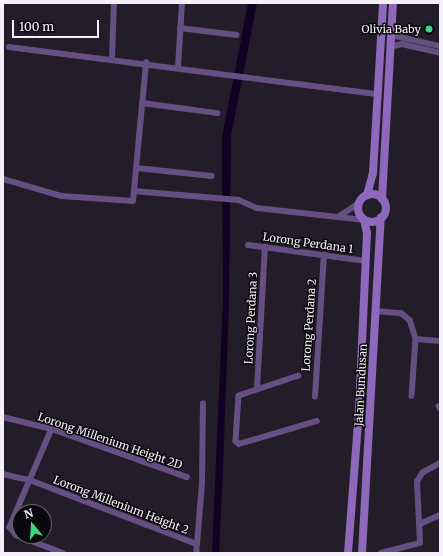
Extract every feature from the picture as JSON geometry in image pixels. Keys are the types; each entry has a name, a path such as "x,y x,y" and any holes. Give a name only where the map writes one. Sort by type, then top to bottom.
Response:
{"main road":[{"path":"358,204 367,195 373,173 383,3"},
{"name":"Jalan Bundusan","path":"362,553 381,218 385,208 382,199 393,3"},
{"path":"379,78 386,42 391,35"},
{"path":"367,195 375,195 382,199"},
{"name":"Jalan Bundusan","path":"348,553 359,408 367,233 364,220 359,213 358,204"},
{"path":"364,220 371,222 381,218"}],"street":[{"path":"112,59 114,3"},
{"path":"178,67 182,3"},
{"path":"180,28 237,35"},
{"path":"391,35 440,46"},
{"path":"390,47 402,44 440,53"},
{"path":"9,47 178,67 378,94"},
{"path":"3,179 62,196 133,200 146,63"},
{"path":"142,103 218,113"},
{"path":"137,168 212,176"},
{"path":"134,191 239,200 257,208 341,215 364,220"},
{"path":"341,215 358,204"},
{"name":"Lorong Perdana 1","path":"248,245 366,261"},
{"name":"Lorong Perdana 3","path":"257,389 265,247"},
{"name":"Lorong Perdana 2","path":"315,397 324,255"},
{"path":"376,311 406,316 416,339 412,396"},
{"path":"416,339 440,341"},
{"path":"299,376 242,394 238,399 235,440 238,443 317,421"},
{"path":"197,544 202,483 203,404"},
{"name":"Lorong Millenium Height 2D","path":"3,417 52,429 187,477"},
{"path":"52,429 10,522 11,530 16,535 62,553"},
{"path":"381,553 420,543 417,482 422,473 440,462"},
{"name":"Lorong Millenium Height 2","path":"3,474 30,480 197,544 197,553"},
{"path":"420,524 440,515"}],"shaded area":[{"path":"248,3 257,3 231,136 229,301 223,470 219,553 212,553 223,300 222,137"}],"place":[{"name":"Olivia Baby","path":"429,29"}]}
